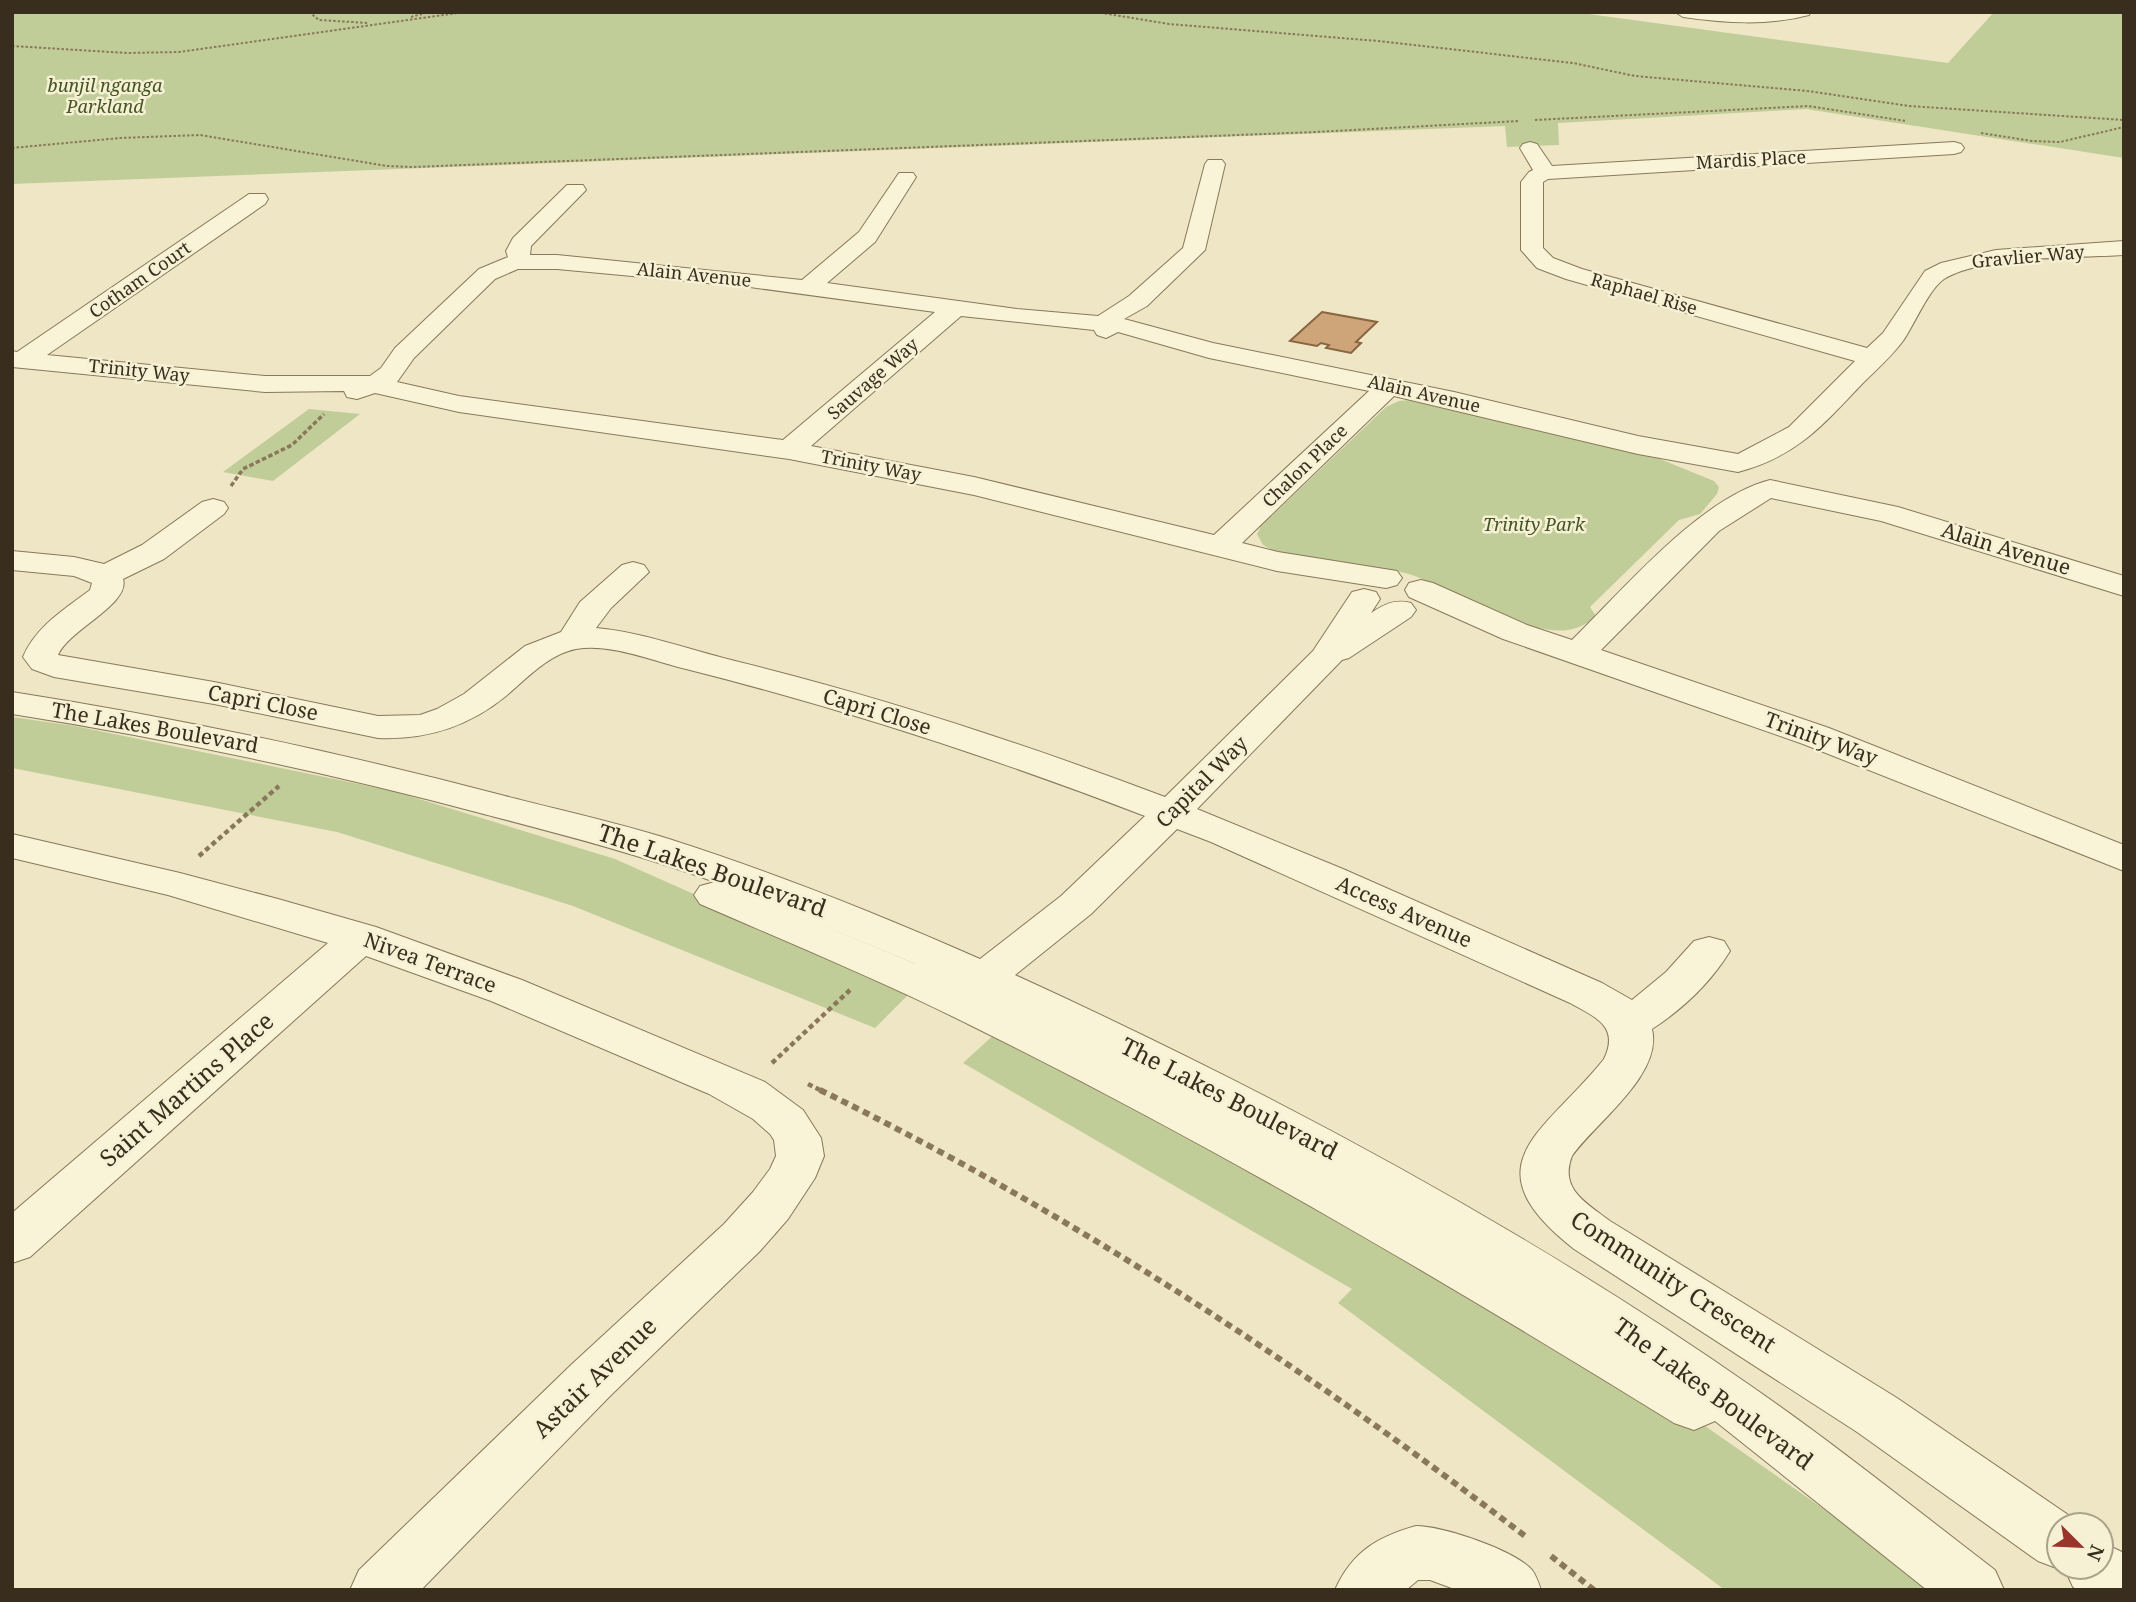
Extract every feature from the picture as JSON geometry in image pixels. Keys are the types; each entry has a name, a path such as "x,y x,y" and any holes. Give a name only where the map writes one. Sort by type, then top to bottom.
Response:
{"street":[{"path":"1683,12 1766,18 1802,12"},
{"path":"1530,148 1535,160 1547,173"},
{"name":"Mardis Place","path":"1547,173 1954,148"},
{"path":"1110,326 1130,315 1138,301 1186,258 1197,244 1215,164"},
{"name":"Raphael Rise","path":"1547,173 1536,176 1532,182 1532,250 1545,263 1574,274 1873,358"},
{"path":"808,287 867,237 906,177"},
{"path":"520,261 517,251 521,243 575,190"},
{"name":"Cotham Court","path":"17,360 257,199"},
{"name":"Gravlier Way","path":"1734,471 1799,433 1892,338 1933,276 1941,270 1989,258 2124,248"},
{"name":"Alain Avenue","path":"364,386 390,374 404,353 487,274 520,261 624,267 808,287 1017,316 1065,327 1110,326 1167,345 1209,349 1389,386 1638,445 1734,471 1743,487 1774,481 2124,586"},
{"name":"Sauvage Way","path":"789,450 956,307"},
{"name":"Trinity Way","path":"17,360 265,384 299,390 364,386 410,402 459,404 591,419 789,450 999,492 1277,561 1370,591 1379,607 1410,603 1515,632 1816,736 2124,859"},
{"name":"Chalon Place","path":"1222,546 1389,386"},
{"name":"Gravlier Way","path":"1774,481 1799,433"},
{"path":"1708,524 1734,471"},
{"path":"1579,653 1708,524 1774,481"},
{"path":"12,560 73,568 104,576 153,552 222,498"},
{"path":"575,638 579,625 591,610 633,572"},
{"name":"Capri Close","path":"104,576 108,589 42,648 40,657 44,663 71,671 214,693 378,727 400,729 444,720 477,701 524,660 558,642 575,638 606,639 784,684 944,733 1172,812"},
{"name":"Capital Way","path":"986,996 1326,658 1370,591"},
{"name":"Capital Way","path":"1326,658 1410,603"},
{"name":"The Lakes Boulevard","path":"12,703 253,745 357,768 604,831 832,913 986,996 1230,1140 1485,1282 1891,1524 1974,1590"},
{"name":"The Lakes Boulevard","path":"501,806 877,964 986,996"},
{"name":"Access Avenue","path":"1172,812 1294,863 1586,993 1616,1010 1628,1024"},
{"name":"Nivea Terrace","path":"12,846 213,893 447,966 532,1000 754,1098 776,1111 790,1124 800,1143 799,1160"},
{"name":"Saint Martins Place","path":"12,1243 361,937"},
{"path":"1628,1024 1656,1007 1675,991 1709,951"},
{"name":"Community Crescent","path":"1628,1024 1631,1050 1622,1068 1553,1145 1543,1165 1544,1182 1556,1203 1592,1234 1877,1415 2045,1532"},
{"name":"Astair Avenue","path":"380,1590 590,1381 750,1228 792,1178 799,1160"},
{"path":"1365,1590 1381,1573 1405,1556 1426,1554 1469,1564 1511,1590"}],"path":[{"path":"309,12 324,26 318,33"},
{"path":"319,20 387,23 429,12"},
{"path":"12,46 153,53 206,49 465,12"},
{"path":"1096,12 1169,23 1378,41 1583,64 1635,76 1808,91 1909,106 2124,120"},
{"path":"1534,120 1808,106 1913,122"},
{"path":"12,148 131,137 200,135 387,166 412,167 1315,132 1520,121"},
{"path":"1979,133 2060,142 2124,127"},
{"path":"222,498 240,472 257,460 302,438 314,421 330,410"},
{"path":"769,1066 877,964"}],"green space":[{"name":"bunjil nganga Parkland","path":"12,12 1574,12 1948,63 1994,12 2124,12 2124,158 1806,109 1558,123 1559,145 1507,147 1505,126 12,184"},
{"name":"Trinity Park","path":"1410,400 1550,430 1655,457 1714,481 1719,487 1717,494 1700,514 1679,520 1590,607 1596,616 1573,629 1560,631 1534,627 1460,602 1409,574 1316,562 1280,553 1263,545 1257,534 1261,526 1386,407 1399,401"},
{"path":"309,409 360,414 273,481 223,472"},
{"path":"12,717 75,726 393,791 615,859 912,991 875,1028 573,906 337,832 12,768"},
{"path":"998,1031 1672,1403 1940,1590 1725,1590 1338,1303 1352,1289 963,1063"}],"building":[{"path":"1322,312 1377,322 1356,342 1361,343 1351,353 1326,348 1329,345 1321,343 1317,346 1290,341"}]}
